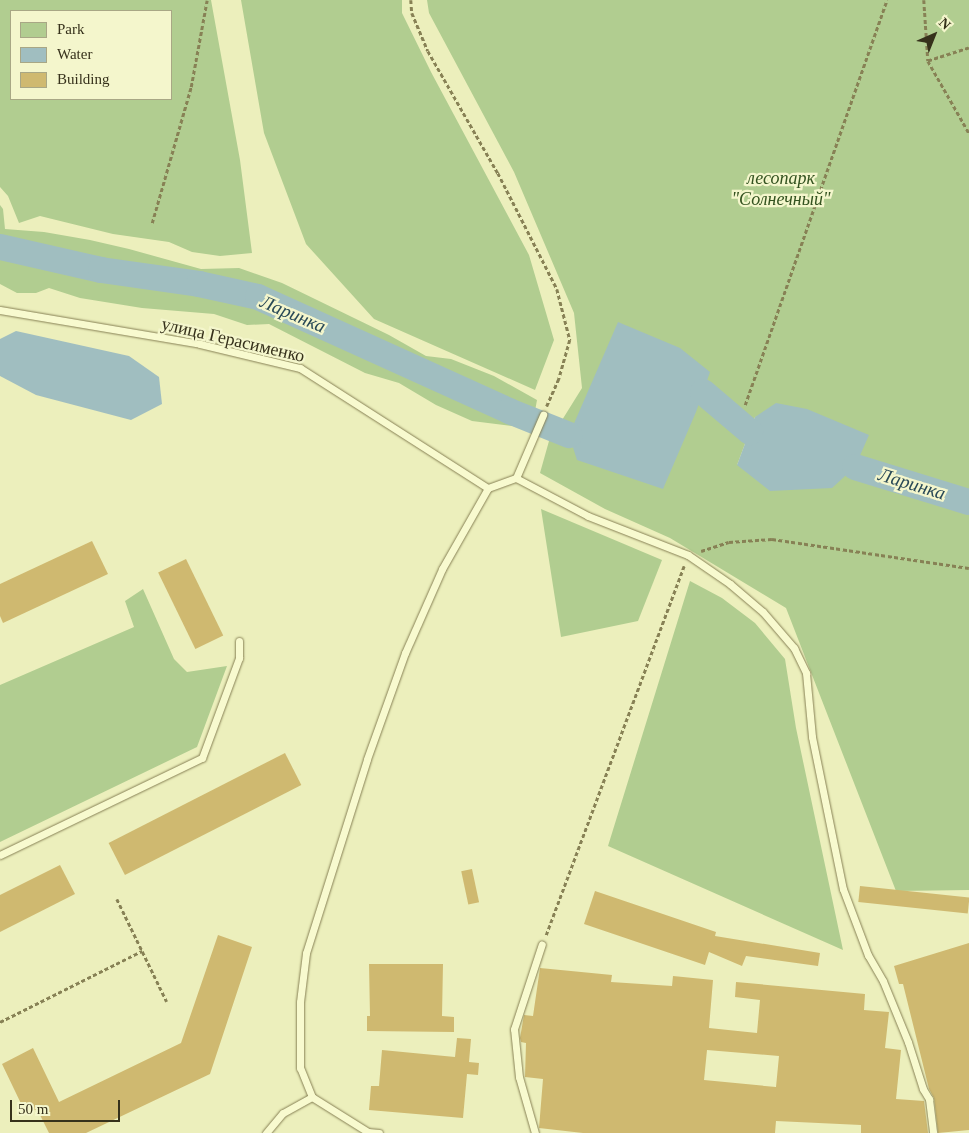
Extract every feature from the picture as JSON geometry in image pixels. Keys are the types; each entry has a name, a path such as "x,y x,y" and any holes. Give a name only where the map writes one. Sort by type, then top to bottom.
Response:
{"lane":[{"name":"улица Герасименко","path":"0,310 200,344 300,368 488,488"},
{"path":"379,1133 368,1132 312,1097 300,1068 300,1002 306,953 367,759 405,653 442,569 488,488 516,478 543,416"},
{"path":"516,478 588,516 688,556 730,584 763,612 794,648 806,673 812,737 843,889 868,955 883,981 908,1042 923,1089 929,1100 933,1133"},
{"path":"0,855 202,758 239,658 239,641"},
{"path":"534,1133 519,1077 514,1029 542,944"},
{"path":"266,1133 283,1113 312,1097"}],"path":[{"path":"152,222 191,87 207,0"},
{"path":"411,0 412,13 428,51 498,173 558,289 570,340 559,380 543,416"},
{"path":"746,405 887,0"},
{"path":"924,0 928,61 969,133"},
{"path":"928,61 969,48"},
{"path":"542,944 688,556 729,542 772,540 969,568"},
{"path":"117,900 167,1002"},
{"path":"0,1022 142,951"}],"green space":[{"path":"0,0 211,0 240,160 252,253 220,256 192,252 169,242 113,234 40,216 19,223 8,196 0,187"},
{"path":"241,0 402,0 402,13 431,72 529,255 554,340 535,390 374,319 306,244 264,133"},
{"name":"лесопарк \"Солнечный\"","path":"427,0 969,0 969,890 896,891 786,608 670,538 605,509 540,473 549,441 582,388 574,313 514,172 429,13","holes":["807,409 737,465 755,417"]},
{"path":"0,205 3,209 5,229 44,232 90,240 201,269 239,268 282,283 389,335 426,356 451,359 494,376 537,400 535,411 529,423 521,427 472,421 436,405 399,383 365,373 269,324 247,325 214,314 142,308 80,298 49,288 36,293 17,293 0,284"},
{"path":"541,509 662,560 638,621 561,637"},
{"path":"690,581 722,598 755,623 785,659 796,728 843,950 608,846"},
{"path":"143,589 174,659 187,672 227,666 197,747 0,842 0,685 134,627 125,601"}],"water":[{"path":"618,322 680,348 710,372 696,412 663,489 577,460 569,435"},
{"path":"16,331 129,356 159,377 162,404 131,420 36,395 0,376 0,339"},
{"path":"776,403 807,409 869,435 855,467 832,488 770,491 737,465 755,417"}],"building":[{"path":"92,541 108,574 3,623 0,616 0,584"},
{"path":"186,559 223,635 195,649 158,573"},
{"path":"285,753 301,785 125,875 109,843"},
{"path":"60,865 75,894 0,932 0,895"},
{"path":"472,869 479,902 468,905 461,871"},
{"path":"860,886 969,897 968,913 858,902"},
{"path":"595,891 716,932 715,936 820,953 818,966 746,956 742,966 709,952 705,965 584,924"},
{"path":"218,935 252,947 210,1074 86,1133 49,1133 37,1109 26,1114 2,1064 33,1048 59,1102 181,1043"},
{"path":"969,943 969,1130 938,1133 934,1098 929,1089 903,984 899,984 894,966"},
{"path":"369,964 443,964 442,1016 454,1017 454,1032 367,1031 367,1016 370,1016"},
{"path":"540,968 612,975 611,982 672,986 673,976 713,980 709,1028 757,1033 760,1000 735,997 736,982 865,994 864,1010 889,1012 885,1048 901,1050 896,1099 924,1101 928,1133 861,1133 861,1125 776,1121 775,1133 583,1133 539,1128 543,1079 525,1077 526,1043 521,1042 520,1038 524,1015 533,1016","holes":["707,1050 779,1056 776,1087 704,1080"]},
{"path":"457,1038 471,1039 469,1062 479,1063 478,1075 467,1074 463,1118 369,1110 371,1086 379,1086 382,1050 455,1057"}],"waterway":[{"name":"Ларинка","path":"0,247 101,270 199,284 258,297 509,411 569,435"},
{"name":"Ларинка","path":"703,392 750,432"},
{"name":"Ларинка","path":"855,467 969,502"}]}
